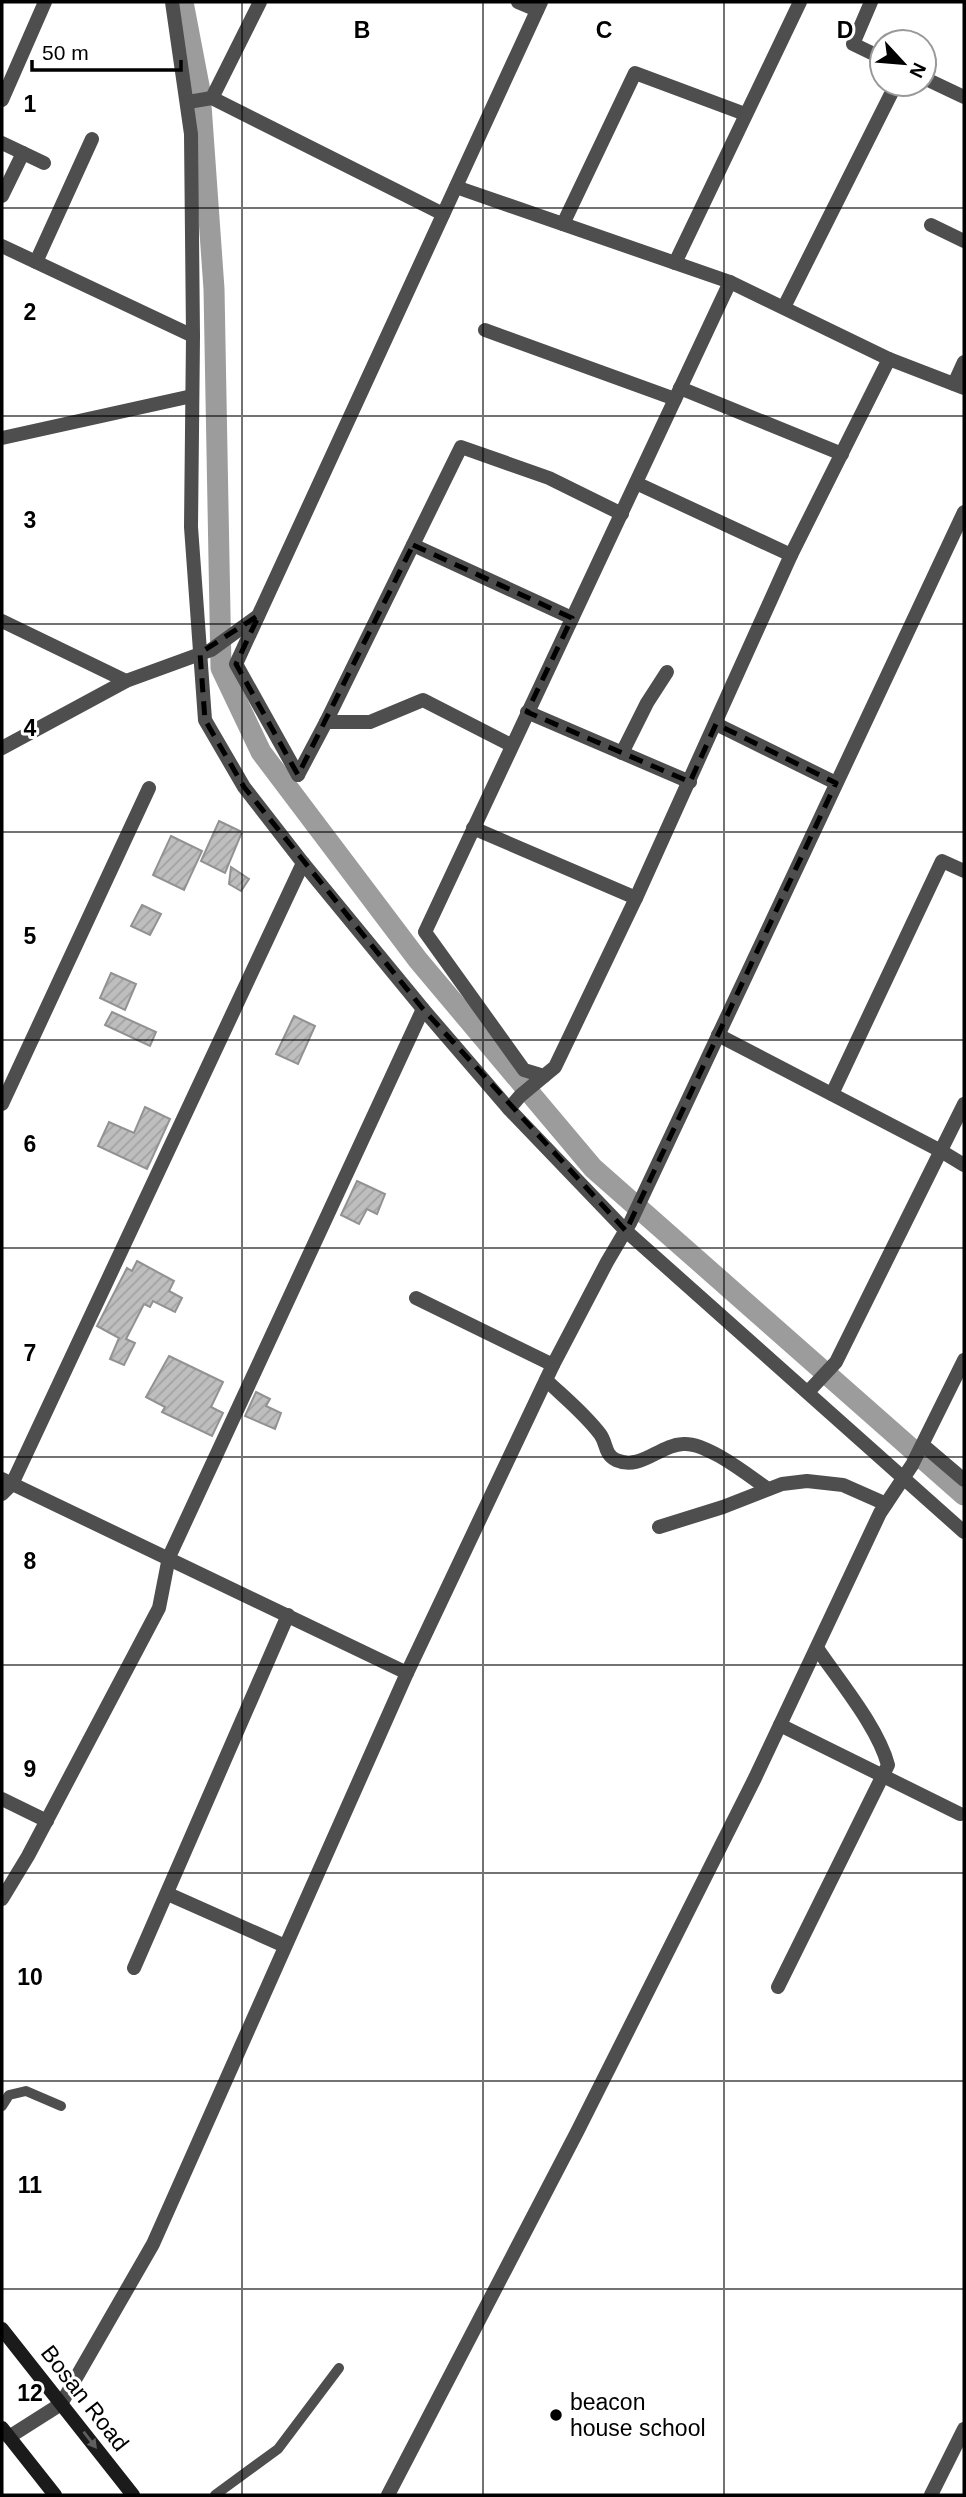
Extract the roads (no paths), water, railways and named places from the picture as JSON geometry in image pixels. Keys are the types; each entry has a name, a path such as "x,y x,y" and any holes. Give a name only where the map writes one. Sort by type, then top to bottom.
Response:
{"main road":[{"name":"Bosan Road","path":"2,2329 133,2495"},
{"path":"5,2433 55,2495"}],"street":[{"path":"172,2 191,134 191,527 206,651 205,720 244,787 303,863 509,1109 628,1227 808,1392 908,1470 964,1532"},
{"path":"210,99 260,2"},
{"path":"518,2 539,6 236,664 298,775 461,447 549,478 622,514"},
{"path":"674,263 800,2"},
{"path":"868,51 853,44 871,2"},
{"path":"2,100 41,3"},
{"path":"562,224 635,73 745,114"},
{"path":"938,85 964,97"},
{"path":"784,307 889,98"},
{"path":"188,102 210,99 443,214"},
{"path":"36,262 92,139"},
{"path":"2,143 44,163"},
{"path":"2,196 23,153"},
{"path":"456,187 730,282 889,359 959,386 964,362"},
{"path":"931,225 964,241"},
{"path":"2,246 193,336"},
{"path":"539,1081 524,1070 425,932 730,282"},
{"path":"485,330 677,393 842,454"},
{"path":"509,1109 555,1066 690,782 791,555 889,359"},
{"path":"2,438 192,396"},
{"path":"636,483 791,555"},
{"path":"5,2433 61,2404 153,2244 407,1673 553,1365 628,1227 964,512"},
{"path":"413,545 572,618"},
{"path":"2,748 127,681 206,651 260,615"},
{"path":"2,621 127,681"},
{"path":"622,753 647,703 667,672"},
{"path":"326,722 369,722 423,699 511,746"},
{"path":"527,712 690,782"},
{"path":"716,724 836,783"},
{"path":"2,1104 149,788"},
{"path":"473,828 636,898"},
{"path":"832,1094 942,861 964,871"},
{"path":"303,863 5,1486 169,1557 407,1673"},
{"path":"2,1899 47,1821 159,1608 169,1557 423,1009"},
{"path":"718,1035 941,1151 964,1166"},
{"path":"808,1392 836,1362 964,1104"},
{"path":"416,1298 553,1365"},
{"path":"388,2495 583,2120 780,1725 886,1504 923,1444 964,1360"},
{"path":"546,1380 602,1436 607,1453 617,1461 638,1463 682,1444 704,1449 720,1457 768,1489"},
{"path":"923,1444 964,1480"},
{"path":"659,1527 723,1507 782,1484 807,1481 843,1485 886,1504"},
{"path":"134,1968 288,1615"},
{"path":"778,1987 888,1765 885,1752 860,1710 817,1648"},
{"path":"780,1725 960,1814"},
{"path":"2,1799 47,1821"},
{"path":"168,1894 285,1947"},
{"path":"931,2495 964,2429"}],"lane":[{"path":"2,2106 9,2095 26,2091 61,2106"},
{"path":"215,2495 278,2449 339,2368"}],"waterway":[{"path":"183,2 200,91 214,289 221,668 261,752 418,960 593,1168 964,1495"}],"place":[{"name":"beacon house school","path":"556,2415"}]}
